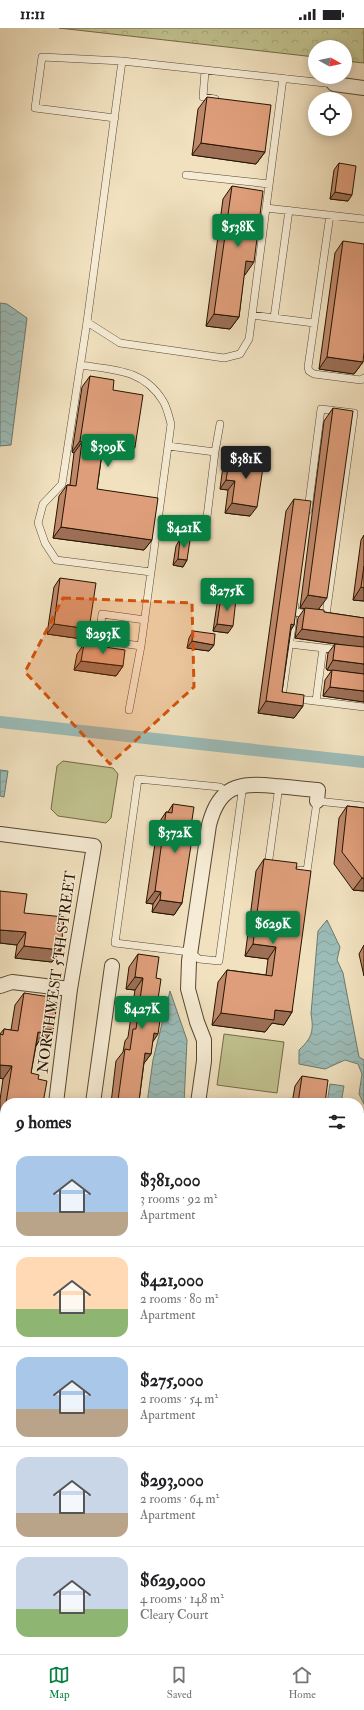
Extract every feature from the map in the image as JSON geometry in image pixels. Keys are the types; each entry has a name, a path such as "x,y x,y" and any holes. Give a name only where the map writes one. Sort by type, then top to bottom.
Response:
{"street":[{"path":"334,84 364,88"},
{"path":"199,1098 204,1061 204,1040 196,1022 188,988 190,952 209,824 212,813 227,792 243,784 318,790 317,801"},
{"name":"NORTHWEST 5TH STREET","path":"0,834 94,846 70,989 57,1098"},
{"path":"94,1098 112,966"},
{"path":"0,986 12,982 70,989"}],"lane":[{"path":"115,118 35,108 42,57 122,61 308,81"},
{"path":"122,61 87,322 62,484 43,504 38,523 45,543 56,560 151,572"},
{"path":"205,71 202,98 226,101"},
{"path":"87,322 120,343 224,358 240,354 249,339 269,184 276,108 283,78"},
{"path":"186,175 269,184"},
{"path":"266,208 364,219"},
{"path":"274,318 289,210"},
{"path":"330,215 308,367 309,371 314,374 361,380 364,378"},
{"path":"252,315 314,323"},
{"path":"80,366 123,371 147,381 164,401 171,424 145,620 129,710"},
{"path":"294,612 330,616 354,413 321,409 306,518"},
{"path":"158,519 206,525 220,424"},
{"path":"168,446 215,452"},
{"path":"296,596 282,697 364,706"},
{"path":"141,646 99,640 102,614 145,620"},
{"path":"289,644 350,651"},
{"path":"316,701 324,674 323,648"},
{"path":"227,792 220,787 138,779 115,943 190,952 200,959 219,961 243,784"},
{"path":"276,867 268,866 279,786"},
{"path":"292,869 307,871 317,801 364,806"}],"highlighted area":[{"path":"63,598 192,603 194,687 110,764 25,672"}],"green space":[{"path":"59,28 364,28 364,63 352,62 352,40 308,40 308,56"},
{"path":"63,761 113,768 118,774 111,818 106,823 58,816 51,809 57,766"},
{"path":"224,1034 284,1042 277,1093 217,1085"}],"water":[{"path":"0,303 7,304 27,318 11,445 0,446"},
{"path":"0,770 8,771 4,797 0,796"},
{"path":"327,920 340,947 337,960 343,973 359,1057 364,1060 364,1098 361,1098 359,1094 362,1074 358,1064 345,1060 325,1069 299,1064 299,1050 307,1042 312,1030 311,1014 318,931"},
{"path":"170,991 187,1040 184,1098 148,1098 153,1060"},
{"path":"330,1084 344,1086 342,1098 328,1098"}],"building":[{"path":"207,97 271,105 265,152 201,143"},
{"path":"339,163 356,166 352,195 335,192"},
{"path":"232,186 263,191 254,262 246,261 239,317 214,314"},
{"path":"343,241 364,244 363,362 327,357"},
{"path":"90,376 114,380 113,390 143,395 135,447 105,443 105,445 103,445 97,489 158,498 152,540 61,527 67,485 76,486 82,442 80,441"},
{"path":"333,408 353,411 327,598 308,595"},
{"path":"230,456 264,461 257,507 232,503 235,481 226,480"},
{"path":"294,499 311,501 294,625 291,624 282,692 304,695 303,706 266,701"},
{"path":"180,539 190,540 187,560 178,559"},
{"path":"364,566 364,588 361,587"},
{"path":"60,578 96,583 89,629 54,624"},
{"path":"221,597 236,599 233,626 217,624"},
{"path":"305,608 324,610 324,612 364,618 364,637 302,629"},
{"path":"193,631 215,634 214,645 192,641"},
{"path":"84,644 125,650 123,666 81,661"},
{"path":"335,644 364,647 364,664 333,660"},
{"path":"332,670 364,674 364,691 330,687"},
{"path":"173,804 194,807 189,839 192,839 182,903 160,900 161,892 155,891 166,812 172,813"},
{"path":"347,806 364,808 364,878 362,878 342,852"},
{"path":"264,859 297,863 296,869 311,871 292,1012 275,1010 274,1020 221,1013 227,970 272,976 276,947 253,944"},
{"path":"0,891 27,894 24,913 64,917 61,950 24,946 26,932 0,930"},
{"path":"138,954 159,957 156,978 161,979 158,999 163,1000 158,1034 154,1033 151,1054 145,1053 139,1098 118,1098 125,1049 130,1050 133,1029 136,1029 143,978 135,977"},
{"path":"24,993 50,997 49,1001 57,1003 53,1030 45,1029 44,1033 38,1032 31,1073 39,1075 38,1079 47,1081 44,1098 7,1098 12,1066 0,1065 0,1034 3,1035 4,1029 18,1031"},
{"path":"302,1076 328,1080 326,1098 299,1098"}],"waterway":[{"path":"0,722 364,762"}]}
